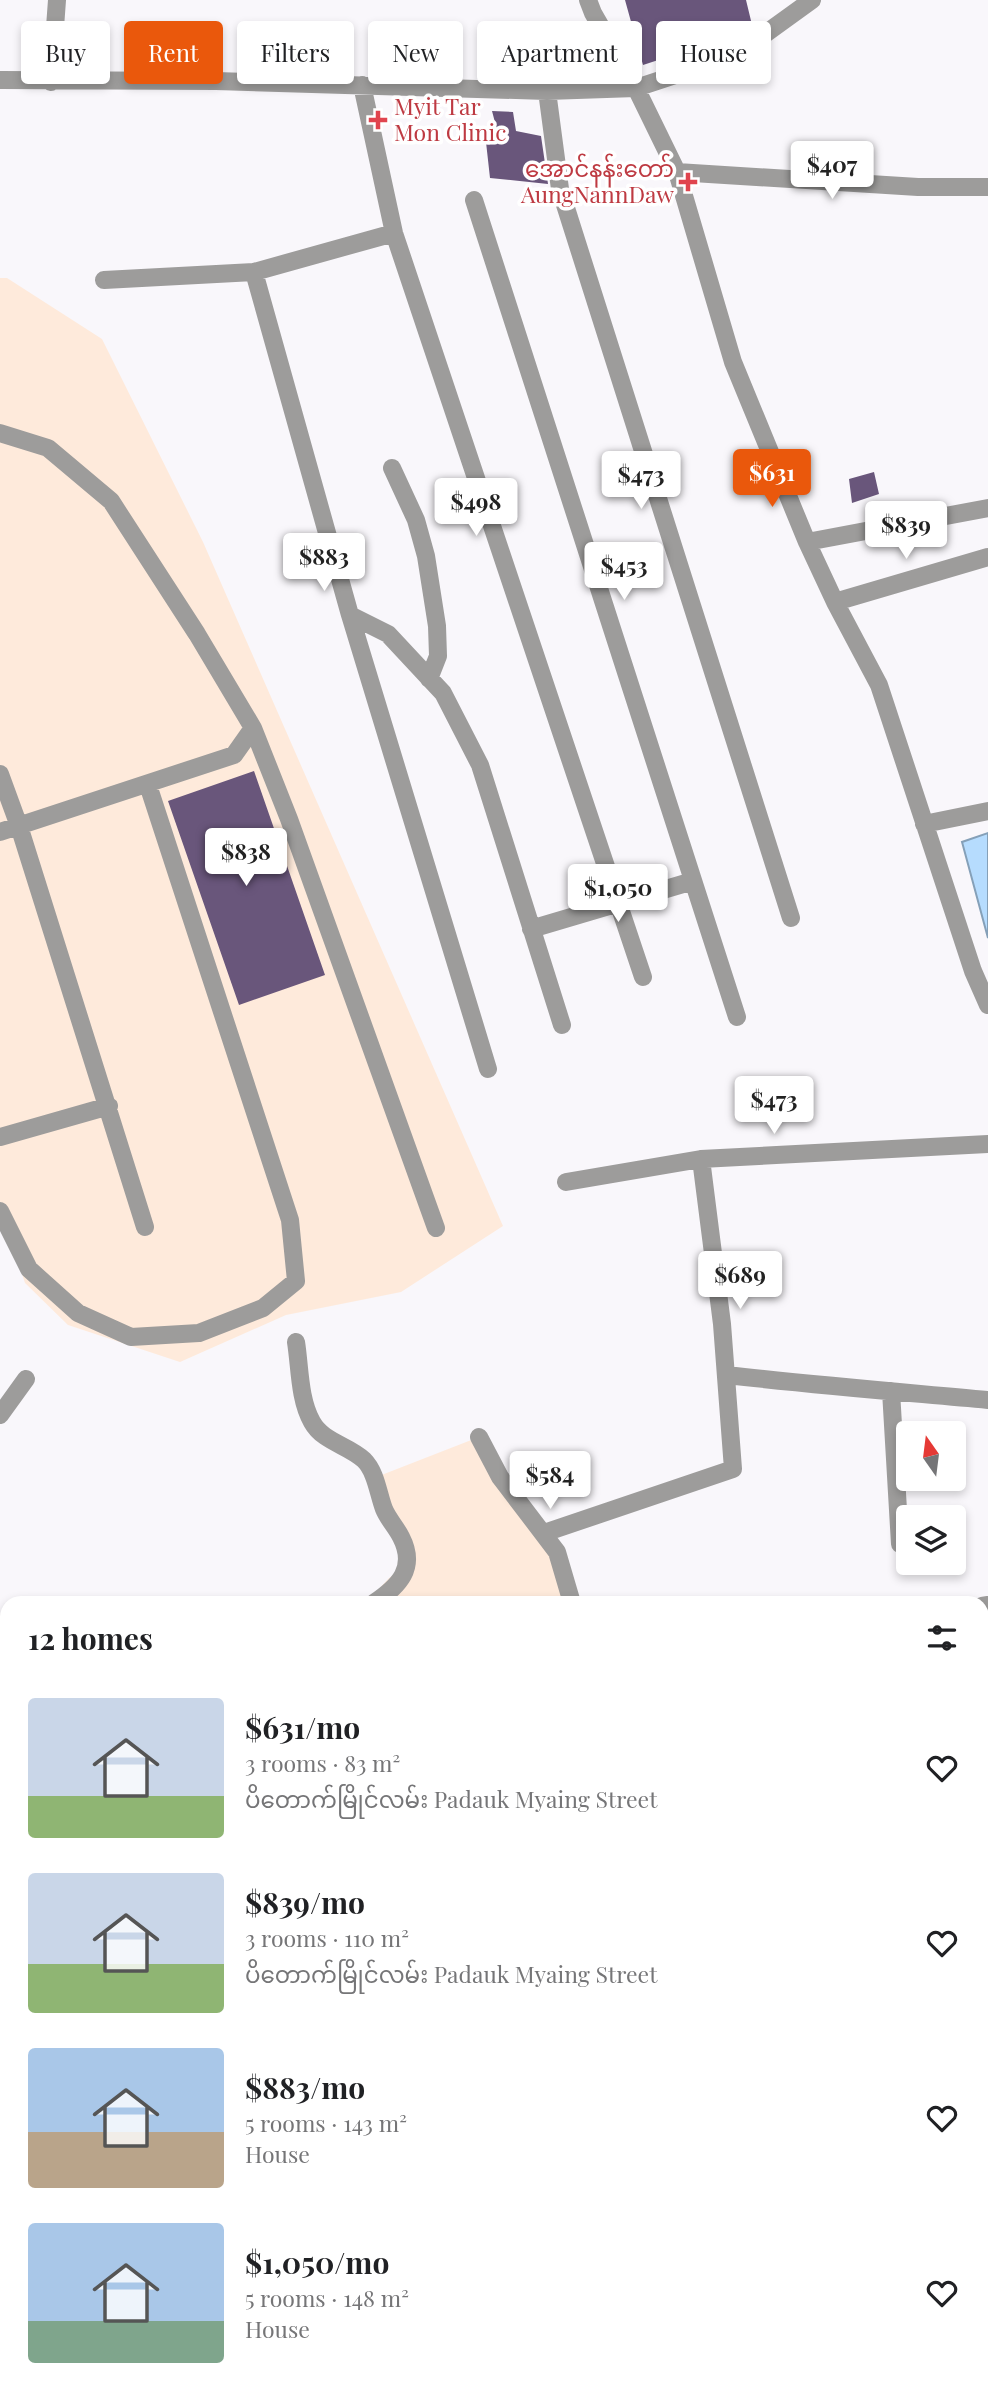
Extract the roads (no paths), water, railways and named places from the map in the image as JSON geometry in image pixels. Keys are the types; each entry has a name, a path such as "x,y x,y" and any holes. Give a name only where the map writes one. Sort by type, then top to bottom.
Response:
{"street":[{"path":"55,21 57,0"},
{"path":"588,0 636,88 677,172 733,362 807,542 879,685 973,971 988,1005"},
{"path":"110,82 216,81 547,91 636,88 736,55 812,0"},
{"path":"0,80 21,81"},
{"path":"362,85 394,233 643,977"},
{"path":"547,91 560,189 791,918"},
{"path":"677,172 918,187 988,187"},
{"path":"474,200 737,1017"},
{"path":"104,280 254,272 394,233"},
{"path":"254,272 350,615 488,1069"},
{"path":"0,433 48,448 111,501 197,634 253,729 289,819 436,1228"},
{"path":"392,468 416,520 426,556 439,656 429,679"},
{"path":"807,542 988,508"},
{"path":"835,602 988,557"},
{"path":"350,615 388,634 443,693 480,765 562,1025"},
{"path":"0,832 234,755 253,729"},
{"path":"0,774 19,826 145,1227"},
{"path":"0,1211 29,1269 78,1313 131,1337 199,1333 263,1308 296,1281 290,1220 148,785"},
{"path":"925,824 988,811"},
{"path":"531,929 693,881"},
{"path":"0,1137 108,1107"},
{"path":"566,1182 701,1158 988,1144"},
{"path":"544,1534 733,1469 727,1375 701,1158"},
{"path":"296,1342 305,1404 312,1423 323,1436 363,1459 373,1472 386,1514 401,1538 407,1558 406,1572 384,1596"},
{"path":"727,1375 988,1400"},
{"path":"0,1415 26,1379"},
{"path":"891,1391 898,1505"},
{"path":"479,1437 499,1477 557,1552 570,1596"}],"water":[{"path":"988,833 988,938 962,842"}],"place":[{"name":"Myit Tar Mon Clinic","path":"378,120"},
{"name":"အောင်နန်းတော် AungNannDaw","path":"688,182"}]}
